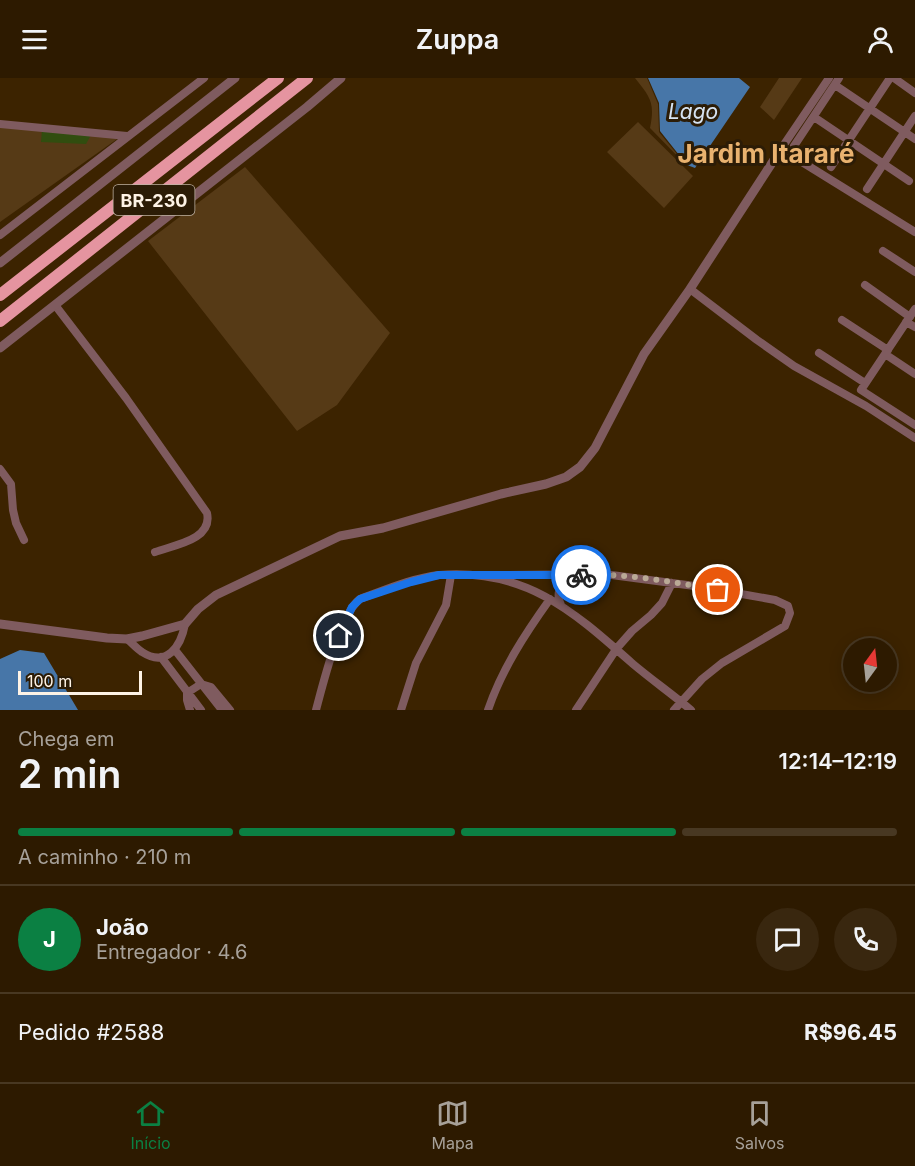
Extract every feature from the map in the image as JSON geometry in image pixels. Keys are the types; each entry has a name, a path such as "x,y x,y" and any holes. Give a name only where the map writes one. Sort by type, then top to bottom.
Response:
{"highway":[{"name":"BR-230","path":"0,296 278,78"},
{"name":"BR-230","path":"0,321 308,78"}],"street":[{"path":"0,236 204,78"},
{"path":"0,263 235,78"},
{"path":"0,348 341,78"},
{"path":"831,168 892,78 915,93"},
{"path":"834,80 870,109 915,139"},
{"path":"794,146 814,117 834,80"},
{"path":"127,639 142,652 150,656 161,657 175,650 181,642 185,624 198,609 216,595 340,536 383,528 501,494 546,484 566,477 580,467 595,448 644,354 690,289 781,149 834,80"},
{"path":"814,117 909,181"},
{"path":"867,189 915,117"},
{"path":"0,124 127,136"},
{"path":"781,149 915,232"},
{"path":"883,251 915,272"},
{"path":"865,285 915,327"},
{"path":"690,289 794,366 866,406 915,438"},
{"path":"55,305 126,398 207,513 207,526 201,534 155,552"},
{"path":"915,309 861,390 915,425"},
{"path":"842,320 915,374"},
{"path":"819,353 865,383"},
{"path":"0,469 11,484 13,510 24,540"},
{"path":"316,710 339,636 354,604 360,599 418,580 451,575 604,574 775,600 788,606 790,613 785,626 722,663 702,679 674,710"},
{"path":"401,710 416,663 446,605 451,575"},
{"path":"485,575 521,585 561,605 691,710"},
{"path":"561,605 558,591 568,576"},
{"path":"576,710 617,648 657,609 672,584"},
{"path":"488,710 509,662 523,637 550,599"},
{"path":"0,624 127,639 185,624"},
{"path":"175,650 222,710"},
{"path":"161,657 201,710"},
{"path":"187,693 201,684 211,687 230,710"},
{"path":"187,693 190,710"}],"shaded area":[{"path":"635,78 647,78 658,104 659,132 686,165 650,128 652,106 645,91"},
{"path":"779,78 802,78 774,120 760,107"},
{"path":"638,122 693,176 664,208 607,152"},
{"path":"0,127 120,137 0,222"},
{"path":"245,167 390,333 337,405 297,431 148,241"}],"water":[{"name":"Lago","path":"648,78 739,78 750,87 695,168 687,165 660,131 659,103"},
{"path":"20,650 44,653 78,710 0,710 0,659"}],"building":[{"path":"42,130 91,135 86,144 41,142"}],"way so far":[{"path":"581,575 604,574 634,577 718,590"}],"district":[{"name":"Jardim Itararé","path":"766,153"}],"route":[{"path":"339,636 352,607 360,599 426,577 439,575 581,575"}]}
